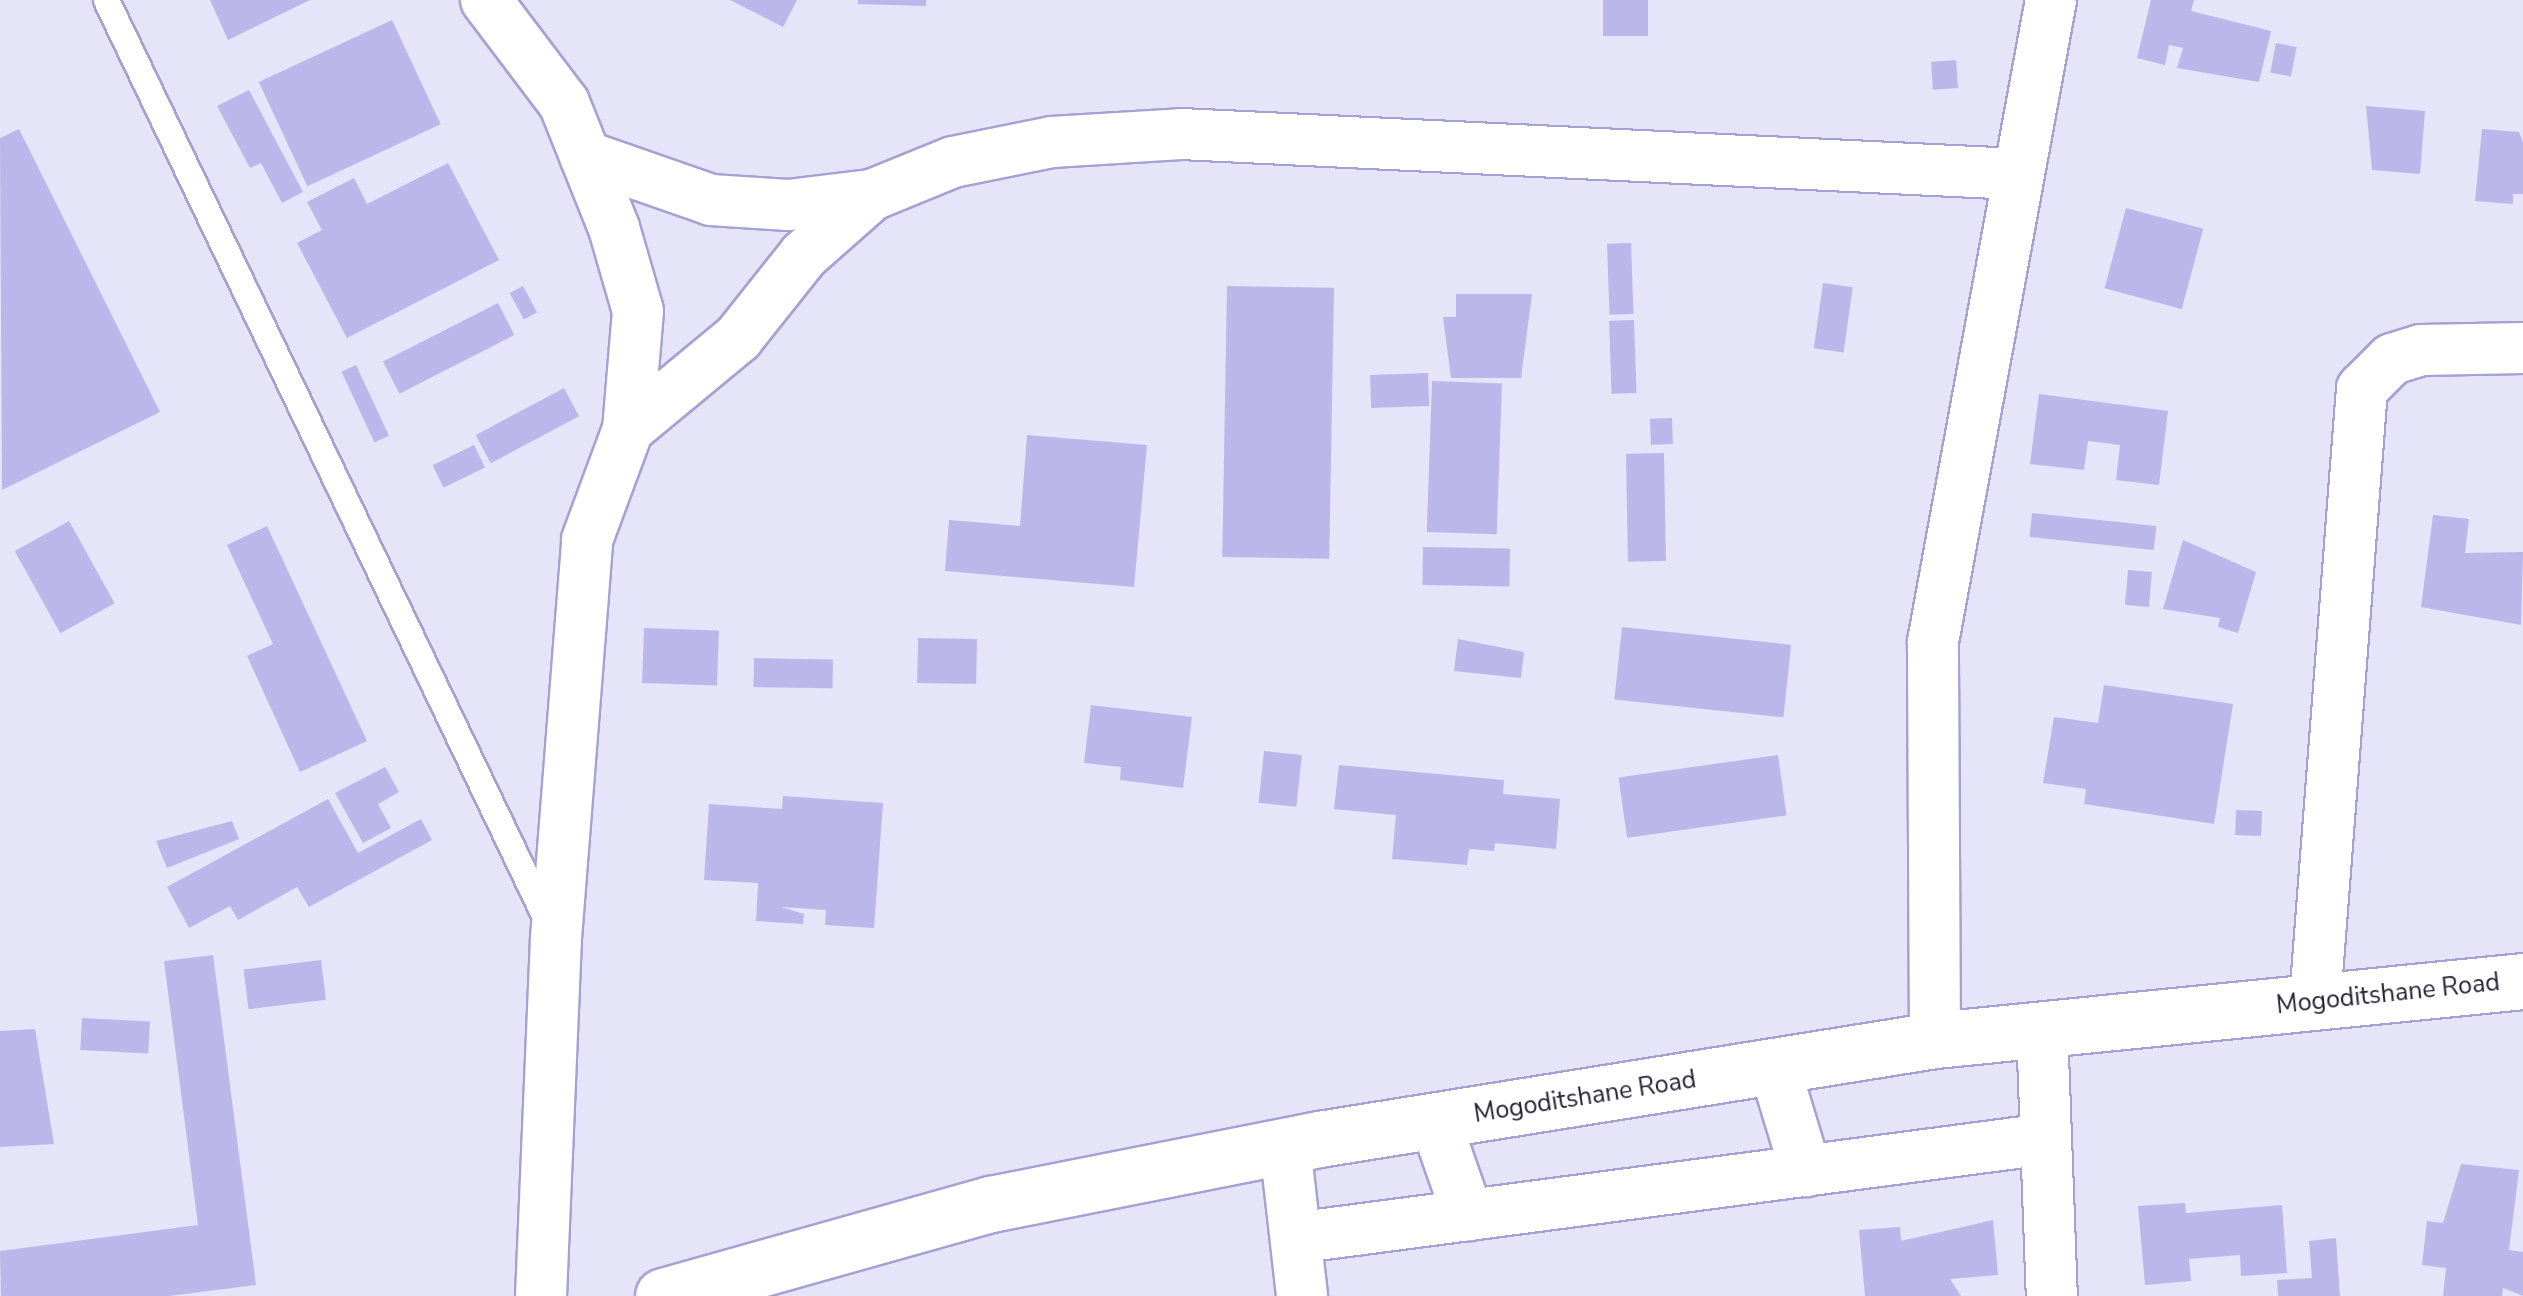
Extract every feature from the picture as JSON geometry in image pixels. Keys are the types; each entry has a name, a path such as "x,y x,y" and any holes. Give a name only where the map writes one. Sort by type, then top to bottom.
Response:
{"main road":[{"name":"Mogoditshane Road","path":"663,1296 991,1204 1285,1146 1935,1040 2523,981"}],"street":[{"path":"486,0 564,103 638,311 628,429 587,540 556,938 542,1296"},
{"path":"1935,1040 1933,642 2050,0"},
{"path":"586,156 711,200 788,205 872,195 953,162 1052,142 1181,134 2018,174"},
{"path":"628,429 738,338 804,255 872,195"},
{"path":"2315,1001 2362,388 2392,358 2422,350 2523,348"},
{"path":"2042,1028 2052,1296"},
{"path":"1774,1066 1806,1171"},
{"path":"1436,1121 1468,1215"},
{"path":"1302,1237 2046,1139"},
{"path":"1285,1146 1302,1237 1302,1296"}],"lane":[{"path":"106,0 556,938"}],"building":[{"path":"210,0 310,0 228,40"},
{"path":"730,0 797,0 783,27"},
{"path":"858,0 926,0 926,6 858,4"},
{"path":"1603,0 1648,0 1648,36 1603,36"},
{"path":"2151,0 2194,0 2191,11 2271,31 2259,82 2177,68 2183,48 2169,45 2165,65 2137,58"},
{"path":"392,20 441,124 307,186 259,82"},
{"path":"2276,43 2297,47 2291,76 2270,72"},
{"path":"1956,60 1958,88 1933,90 1931,62"},
{"path":"249,90 303,192 282,203 261,163 250,168 217,106"},
{"path":"2366,106 2425,111 2420,174 2372,170"},
{"path":"19,129 160,412 2,490 0,138"},
{"path":"2482,129 2519,132 2523,142 2523,194 2513,194 2513,204 2475,201"},
{"path":"448,163 499,260 347,338 297,243 322,230 307,202 354,178 367,204"},
{"path":"2126,208 2203,229 2182,309 2105,288"},
{"path":"1631,243 1633,314 1609,315 1607,244"},
{"path":"1823,283 1853,287 1844,353 1814,348"},
{"path":"523,286 537,312 524,320 510,293"},
{"path":"1227,286 1334,288 1329,559 1222,557"},
{"path":"1456,294 1532,294 1521,378 1451,378 1443,317 1456,317"},
{"path":"498,303 514,335 399,394 383,362"},
{"path":"1634,320 1637,393 1612,394 1609,321"},
{"path":"356,365 389,436 374,442 341,372"},
{"path":"1428,373 1429,406 1371,408 1370,375"},
{"path":"1432,381 1502,383 1497,534 1427,532"},
{"path":"564,388 579,416 491,463 476,435"},
{"path":"2039,394 2168,411 2159,485 2116,480 2120,445 2088,441 2084,470 2030,464"},
{"path":"1672,418 1673,444 1651,445 1650,419"},
{"path":"1027,435 1147,445 1134,587 945,571 949,520 1020,526"},
{"path":"474,445 485,467 444,488 433,465"},
{"path":"1664,453 1666,561 1628,562 1626,454"},
{"path":"2032,513 2156,526 2154,550 2029,537"},
{"path":"2433,515 2469,519 2465,553 2523,552 2521,625 2421,607"},
{"path":"69,521 115,603 60,633 15,551"},
{"path":"267,526 367,741 300,772 247,656 273,644 227,545"},
{"path":"2183,540 2256,572 2238,633 2218,627 2220,618 2163,609"},
{"path":"1423,547 1510,549 1509,587 1422,585"},
{"path":"2128,570 2152,572 2149,607 2125,605"},
{"path":"1622,627 1791,645 1783,717 1614,700"},
{"path":"644,628 719,631 717,686 642,683"},
{"path":"918,638 977,639 976,684 917,683"},
{"path":"1458,639 1524,652 1521,678 1454,671"},
{"path":"754,658 833,659 832,688 753,687"},
{"path":"2104,685 2233,704 2214,824 2084,804 2086,789 2043,783 2054,717 2098,723"},
{"path":"1091,705 1192,717 1183,788 1120,780 1121,767 1084,763"},
{"path":"1264,751 1302,755 1296,807 1259,803"},
{"path":"1778,755 1786,815 1627,838 1619,777"},
{"path":"1339,765 1504,780 1503,794 1560,799 1556,849 1495,843 1494,851 1469,849 1467,865 1392,859 1396,815 1334,809"},
{"path":"385,767 399,792 378,804 391,828 363,843 335,793"},
{"path":"783,796 883,803 874,928 825,925 826,910 781,907 804,914 803,924 756,921 758,883 704,880 709,804 782,809"},
{"path":"328,799 358,853 421,819 432,840 309,907 297,887 238,920 230,906 189,928 167,887"},
{"path":"2236,810 2262,811 2261,836 2235,835"},
{"path":"232,821 239,839 167,868 156,841"},
{"path":"213,955 256,1285 169,1296 1,1296 0,1251 198,1225 164,961"},
{"path":"321,960 326,1000 248,1009 244,970"},
{"path":"82,1018 150,1022 148,1054 80,1050"},
{"path":"35,1029 54,1144 0,1147 0,1031"},
{"path":"2461,1164 2519,1170 2509,1250 2523,1252 2523,1296 2503,1288 2502,1296 2443,1296 2446,1268 2422,1265 2427,1221 2443,1223"},
{"path":"2185,1203 2186,1213 2282,1205 2287,1273 2241,1276 2240,1255 2189,1259 2191,1281 2145,1285 2138,1206"},
{"path":"1993,1220 1998,1275 1950,1279 1961,1296 1865,1296 1859,1230 1900,1227 1901,1241"},
{"path":"2336,1238 2340,1296 2278,1296 2277,1280 2312,1278 2309,1241"}]}
